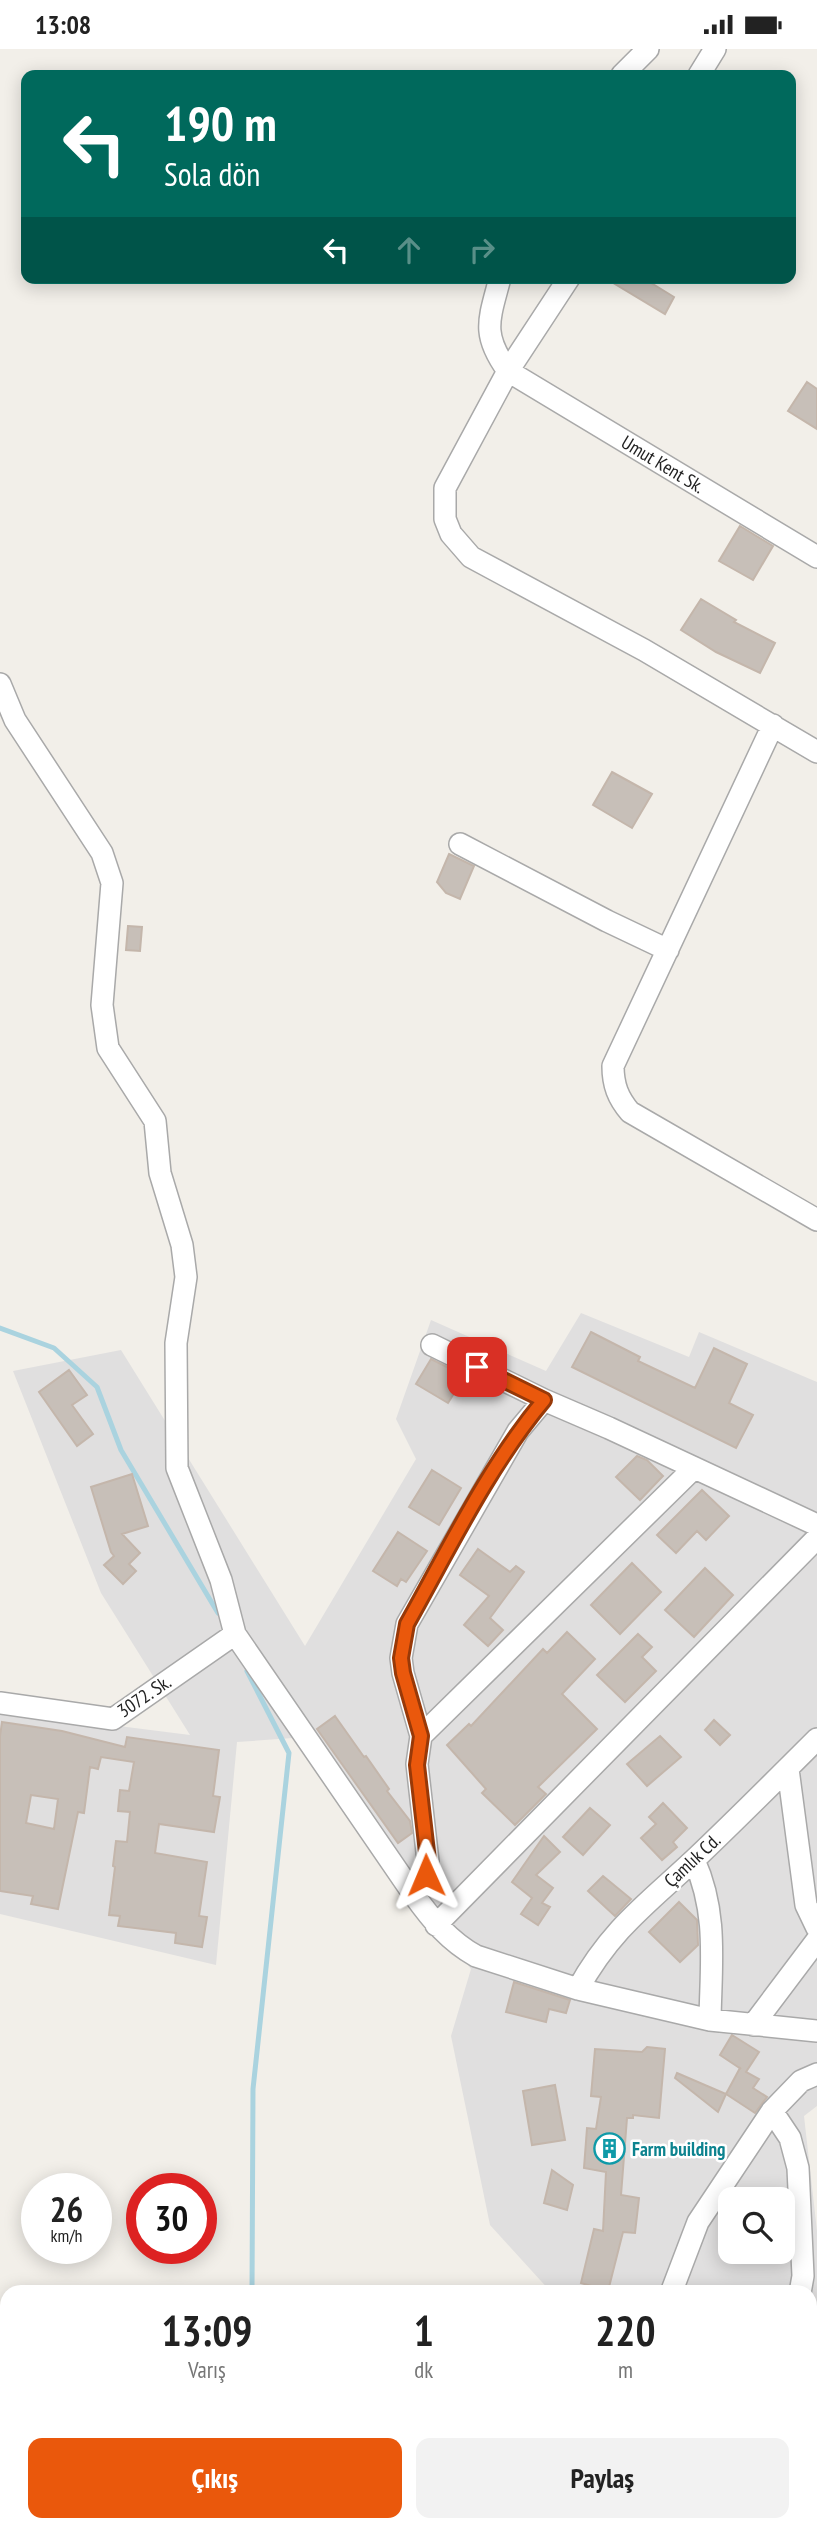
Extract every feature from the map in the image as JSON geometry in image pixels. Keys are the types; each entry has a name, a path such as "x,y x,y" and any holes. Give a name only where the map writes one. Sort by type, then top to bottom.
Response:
{"street":[{"path":"627,70 648,49"},
{"path":"702,70 715,49"},
{"path":"498,284 489,317 489,334 494,353 508,371"},
{"path":"565,284 508,371 445,488 445,519 459,546 471,557 653,655 817,752"},
{"name":"Umut Kent Sk.","path":"508,371 817,557"},
{"path":"0,684 15,720 102,853 112,883 103,1005 108,1048 155,1121 160,1173 182,1245 186,1277 176,1343 177,1468 221,1580 235,1634 414,1895 448,1938 476,1956 578,1989 710,2019 817,2031"},
{"path":"773,725 613,1066 615,1088 630,1112 817,1220"},
{"path":"460,844 668,950"},
{"path":"432,1345 544,1400 817,1525"},
{"path":"414,1895 426,1875 428,1861 417,1765 421,1736 403,1673 403,1640 407,1624 518,1431 544,1400"},
{"path":"421,1736 694,1468"},
{"path":"436,1925 817,1538"},
{"name":"3072. Sk.","path":"0,1703 113,1719 235,1634"},
{"name":"Çamlık Cd.","path":"578,1989 593,1963 626,1921 694,1860 817,1739"},
{"path":"788,1769 806,1905 817,1928"},
{"path":"694,1860 708,1897 712,1927 710,2019"},
{"path":"753,2025 817,1940"},
{"path":"674,2285 698,2223 772,2111 801,2081 817,2074"},
{"path":"772,2111 790,2138 798,2168 801,2285"}],"shaded area":[{"path":"581,1313 689,1357 699,1332 817,1382 817,2106 804,2116 817,2231 817,2285 545,2285 490,2225 451,2036 471,1969 382,1853 307,1737 237,1742 216,1965 0,1914 0,1711 190,1735 101,1593 13,1371 121,1350 305,1646 416,1459 396,1419 431,1320 546,1371"}],"building":[{"path":"615,284 653,284 674,297 665,314"},
{"path":"807,382 817,389 817,429 788,411"},
{"path":"740,526 773,546 753,580 719,561"},
{"path":"701,599 736,620 734,622 775,643 760,673 716,652 681,630"},
{"path":"612,772 652,794 632,828 593,805"},
{"path":"449,854 474,866 460,899 446,893 437,882"},
{"path":"128,926 142,927 140,951 126,950"},
{"path":"591,1332 640,1357 638,1361 695,1388 714,1348 747,1364 729,1403 753,1415 736,1448 572,1367"},
{"path":"431,1359 465,1376 448,1403 416,1384"},
{"path":"69,1370 87,1395 72,1405 93,1434 77,1446 39,1392"},
{"path":"637,1456 647,1460 663,1476 640,1500 616,1477"},
{"path":"432,1470 461,1488 439,1525 409,1507"},
{"path":"132,1474 148,1526 122,1534 140,1553 129,1564 136,1571 123,1584 104,1565 114,1556 91,1487"},
{"path":"702,1490 729,1516 706,1540 697,1531 676,1553 657,1535"},
{"path":"398,1532 427,1551 406,1582 401,1579 397,1586 373,1571"},
{"path":"478,1549 510,1572 516,1566 524,1572 490,1618 503,1630 488,1646 464,1625 489,1596 460,1575"},
{"path":"632,1563 661,1592 620,1634 591,1605"},
{"path":"705,1568 733,1595 694,1637 665,1610"},
{"path":"567,1632 595,1659 562,1694 597,1729 538,1787 546,1794 515,1825 482,1793 486,1789 447,1745 469,1724 471,1726 543,1649 547,1653"},
{"path":"638,1634 652,1647 642,1657 656,1671 625,1702 597,1675"},
{"path":"335,1716 410,1821 412,1833 398,1843 317,1729"},
{"path":"714,1720 730,1735 720,1745 705,1730"},
{"path":"2,1722 62,1731 125,1747 127,1737 219,1750 213,1796 220,1797 214,1832 159,1824 155,1853 207,1862 199,1916 207,1917 202,1947 175,1943 176,1933 118,1926 120,1916 109,1915 116,1841 127,1842 130,1812 118,1811 120,1790 129,1791 134,1762 101,1757 98,1769 90,1767 84,1813 78,1812 58,1909 31,1904 33,1896 0,1891","holes":["31,1795 58,1799 54,1829 26,1823"]},
{"path":"660,1736 681,1757 647,1786 627,1764"},
{"path":"663,1803 687,1828 673,1842 677,1847 662,1860 641,1838 656,1824 649,1817"},
{"path":"590,1808 610,1825 583,1855 563,1837"},
{"path":"544,1836 560,1852 536,1875 553,1888 542,1903 550,1907 538,1925 521,1914 532,1898 512,1882"},
{"path":"603,1876 631,1899 615,1916 588,1891"},
{"path":"679,1902 697,1920 698,1945 680,1962 649,1932"},
{"path":"514,1982 570,2000 566,2013 549,2009 546,2022 506,2012"},
{"path":"732,2035 759,2052 746,2072 759,2079 753,2088 767,2097 755,2113 726,2094 740,2068 720,2055"},
{"path":"647,2047 665,2049 659,2118 633,2115 633,2118 627,2118 621,2195 639,2198 635,2233 623,2232 610,2285 588,2285 581,2283 594,2229 603,2231 606,2172 584,2168 587,2128 596,2129 601,2097 591,2096 595,2049 642,2052"},
{"path":"677,2073 726,2094 718,2112 675,2078"},
{"path":"555,2085 565,2140 532,2145 523,2091"},
{"path":"552,2170 573,2185 567,2210 544,2203"}],"waterway":[{"path":"0,1328 54,1348 97,1387 121,1450 218,1613"},
{"path":"247,1671 289,1753 253,2089 252,2285"}],"place":[{"name":"Farm building","path":"609,2149"}],"route":[{"path":"426,1875 428,1861 417,1765 421,1736 403,1673 403,1640 407,1624 459,1531 518,1431 544,1400 477,1367"}]}
